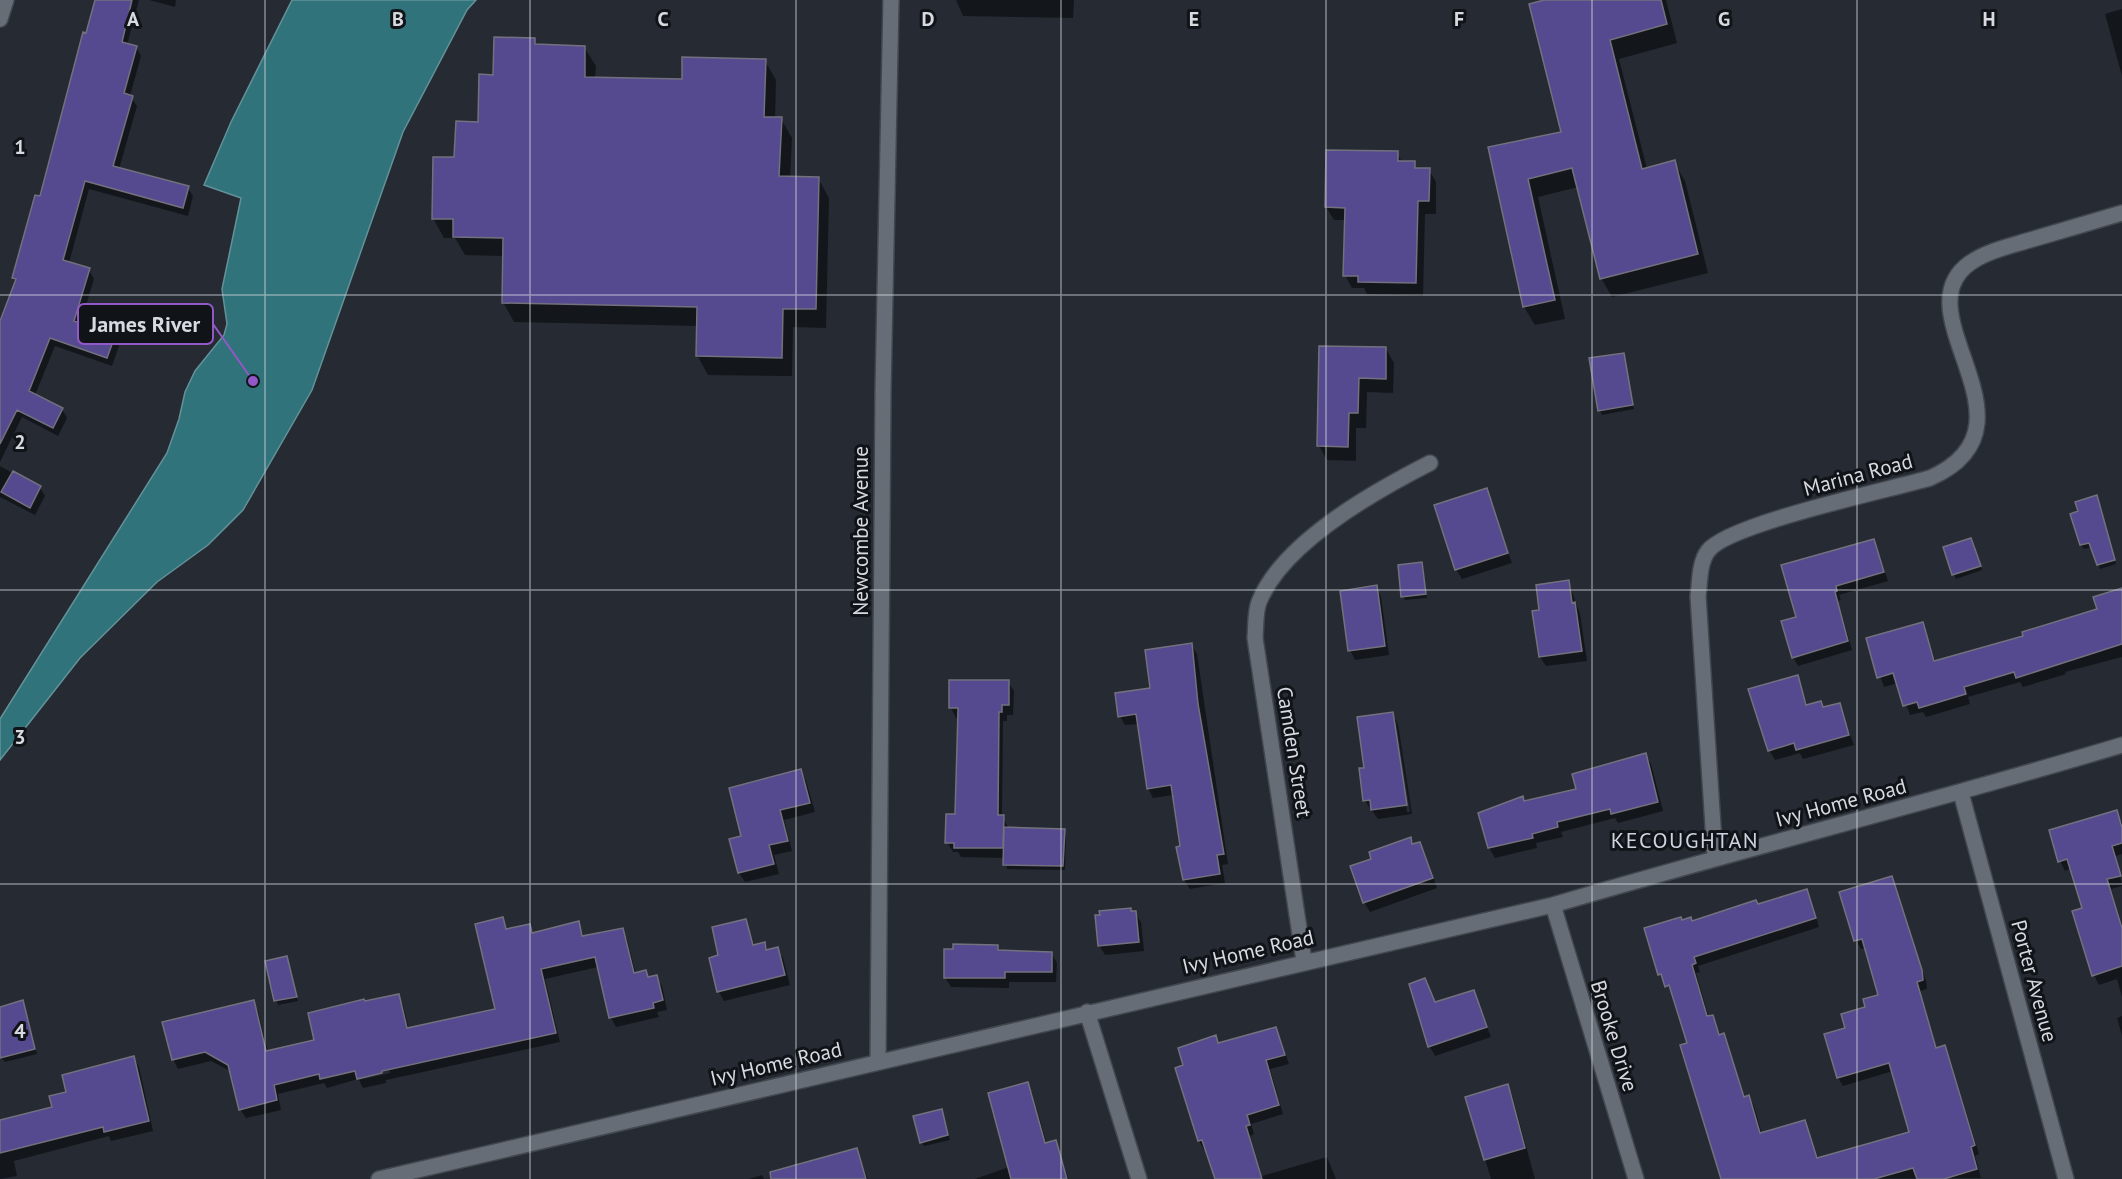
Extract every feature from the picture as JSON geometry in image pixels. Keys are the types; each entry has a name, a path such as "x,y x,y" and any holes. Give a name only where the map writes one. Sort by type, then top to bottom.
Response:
{"street":[{"path":"0,19 6,0"},
{"name":"Newcombe Avenue","path":"878,1062 883,392 891,0"},
{"name":"Marina Road","path":"1715,857 1698,596 1703,563 1708,552 1718,542 1747,528 1930,478 1956,463 1974,438 1978,424 1973,385 1952,315 1951,294 1960,273 1970,263 1999,249 2122,213"},
{"name":"Camden Street","path":"1304,961 1255,638 1258,603 1272,576 1287,557 1356,505 1430,463"},
{"name":"Ivy Home Road","path":"379,1179 1552,904 1715,857 1961,793 2122,745"},
{"name":"Porter Avenue","path":"1961,793 2066,1179"},
{"name":"Brooke Drive","path":"1552,904 1636,1179"},
{"path":"1087,1012 1139,1179"}],"water":[{"path":"292,0 476,0 467,10 403,132 312,390 243,510 208,545 157,582 80,658 0,760 0,719 167,453 179,419 185,392 195,371 224,335 227,324 222,289 241,198 204,185 231,122"}],"building":[{"path":"95,0 132,0 122,42 137,46 124,93 133,96 113,166 189,186 183,208 85,181 63,260 90,268 74,321 115,336 107,358 50,338 29,391 63,408 53,428 17,410 0,444 0,321 16,279 12,278 35,195 40,196 83,32 86,33"},
{"path":"1544,0 1661,0 1667,24 1610,40 1642,169 1675,160 1698,254 1600,279 1572,168 1528,179 1555,300 1523,307 1488,147 1561,132 1529,4"},
{"path":"494,37 535,38 535,44 585,46 585,77 682,79 682,57 766,59 764,117 782,117 779,176 819,177 816,309 783,309 782,358 696,356 697,307 502,303 503,238 453,237 453,219 432,219 433,157 454,157 456,121 478,122 479,74 493,75"},
{"path":"1326,150 1398,151 1398,161 1415,161 1415,168 1430,168 1429,201 1418,201 1416,283 1358,282 1358,276 1343,276 1345,208 1325,207"},
{"path":"1319,346 1386,347 1386,379 1359,378 1358,413 1349,413 1348,447 1317,446"},
{"path":"1624,353 1633,405 1598,411 1589,358"},
{"path":"13,471 41,486 30,508 1,492"},
{"path":"1487,488 1508,553 1455,570 1434,505"},
{"path":"2097,495 2115,560 2097,565 2089,543 2080,545 2070,514 2078,511 2075,502"},
{"path":"1971,538 1981,566 1952,575 1943,547"},
{"path":"1874,539 1884,572 1836,586 1837,591 1835,592 1848,641 1792,658 1781,621 1796,617 1781,565"},
{"path":"1422,562 1426,594 1401,597 1398,565"},
{"path":"1569,580 1572,603 1575,602 1582,651 1539,657 1532,611 1539,610 1536,585"},
{"path":"1377,585 1385,646 1348,651 1340,591"},
{"path":"2122,588 2122,644 2016,678 2014,672 1964,687 1966,694 1919,708 1917,702 1903,706 1893,673 1877,678 1866,638 1923,622 1934,661 2023,636 2022,632 2097,609 2093,597"},
{"path":"1192,643 1198,704 1224,854 1217,855 1220,874 1183,880 1176,847 1180,846 1171,785 1147,789 1136,714 1118,717 1115,693 1150,688 1145,650"},
{"path":"1798,675 1806,705 1821,701 1823,707 1840,703 1849,735 1796,750 1794,743 1768,751 1748,689"},
{"path":"949,680 1009,680 1009,705 1002,705 1002,712 999,712 998,815 1004,815 1003,848 954,848 954,843 945,843 946,814 955,814 958,711 958,708 949,708"},
{"path":"1393,712 1407,805 1371,810 1370,800 1363,801 1359,768 1364,768 1357,717"},
{"path":"1646,753 1658,802 1611,814 1610,809 1557,822 1558,827 1532,834 1533,838 1488,848 1478,813 1523,796 1524,801 1576,789 1572,774"},
{"path":"801,769 810,803 780,810 788,841 769,845 774,864 738,873 729,839 741,836 729,788"},
{"path":"2117,810 2122,828 2122,843 2112,846 2121,876 2107,879 2122,928 2122,966 2092,976 2072,911 2082,908 2067,859 2058,862 2049,830"},
{"path":"1004,827 1065,829 1063,866 1003,865"},
{"path":"1411,837 1412,844 1420,842 1433,878 1363,903 1350,866 1371,859 1369,852"},
{"path":"1892,876 1922,970 1923,980 1917,982 1936,1048 1945,1045 1975,1145 1971,1147 1977,1169 1944,1179 1917,1179 1913,1168 1874,1179 1721,1179 1680,1045 1687,1043 1669,985 1665,987 1661,974 1658,975 1644,928 1681,917 1682,920 1691,917 1692,921 1756,900 1758,904 1807,889 1816,918 1694,957 1696,963 1692,965 1707,1016 1713,1015 1719,1035 1724,1033 1744,1097 1749,1095 1760,1133 1805,1120 1817,1158 1909,1132 1889,1063 1837,1078 1824,1034 1845,1028 1841,1014 1865,1007 1863,999 1878,995 1862,939 1854,941 1839,892"},
{"path":"1131,908 1131,911 1136,911 1139,942 1098,946 1095,915 1100,915 1099,911"},
{"path":"503,917 506,929 530,924 532,933 579,921 582,936 623,928 634,973 646,970 648,977 657,975 663,1000 653,1003 654,1008 609,1018 595,957 541,969 556,1033 382,1071 382,1073 357,1079 355,1071 320,1079 319,1074 274,1085 277,1100 239,1110 228,1065 205,1052 172,1060 162,1022 254,1000 266,1051 314,1040 308,1013 364,999 365,1001 399,994 407,1028 495,1009 475,924"},
{"path":"746,919 753,945 765,942 766,950 778,947 785,975 717,992 709,958 718,955 712,927"},
{"path":"953,944 998,945 998,950 1052,952 1052,972 1005,972 1005,978 944,978 944,949 953,949"},
{"path":"287,956 297,997 274,1001 265,961"},
{"path":"1425,978 1435,1002 1474,990 1487,1027 1428,1047 1409,984"},
{"path":"23,1000 35,1049 0,1058 0,1007"},
{"path":"1276,1027 1285,1055 1266,1060 1279,1105 1247,1115 1250,1125 1246,1126 1262,1179 1215,1179 1202,1140 1198,1141 1175,1068 1183,1065 1178,1048 1216,1035 1218,1043"},
{"path":"134,1056 149,1121 104,1132 103,1127 0,1153 0,1120 52,1107 49,1096 66,1092 62,1075"},
{"path":"1028,1082 1045,1143 1056,1140 1067,1179 1011,1179 988,1093"},
{"path":"1508,1084 1525,1148 1484,1160 1465,1097"},
{"path":"942,1109 948,1135 920,1143 913,1116"},
{"path":"857,1148 866,1179 771,1179 770,1172"}],"place":[{"name":"James River","path":"253,381"}],"district":[{"name":"KECOUGHTAN","path":"1685,840"}]}
